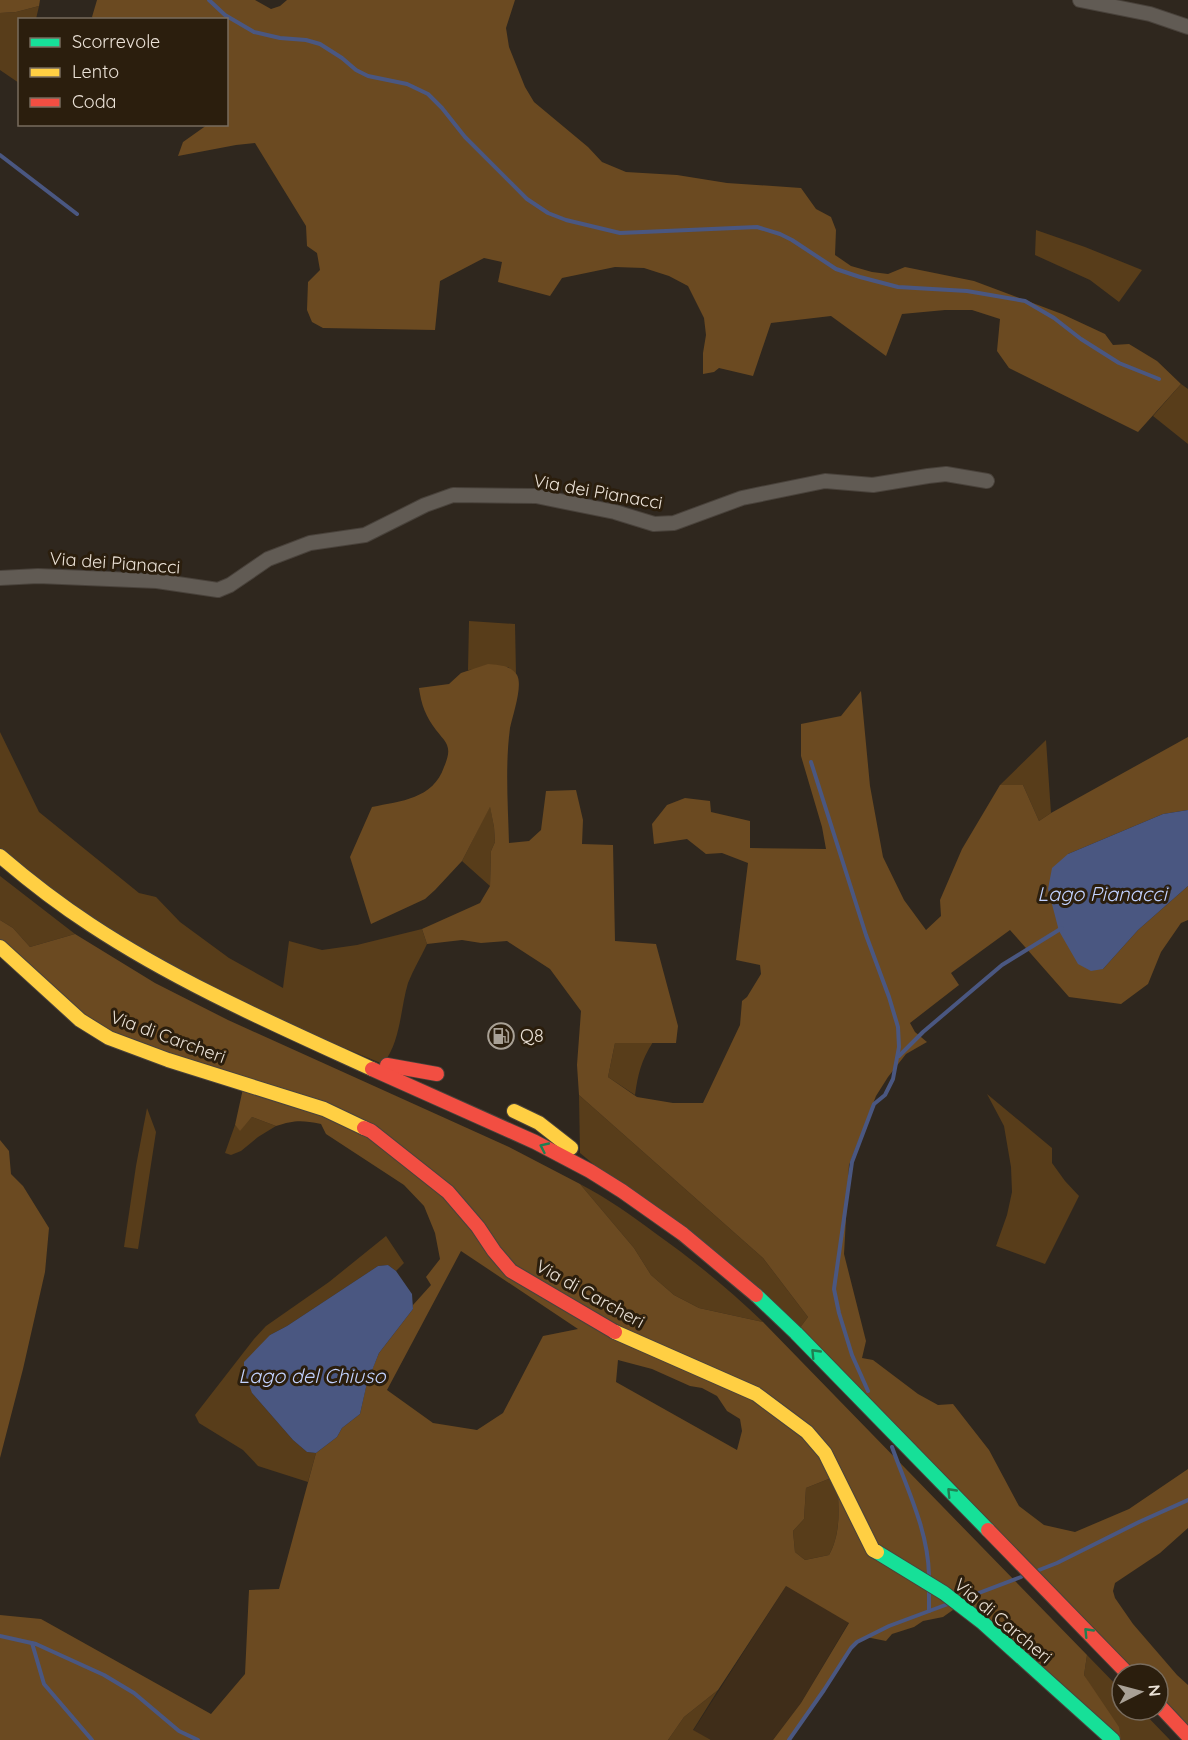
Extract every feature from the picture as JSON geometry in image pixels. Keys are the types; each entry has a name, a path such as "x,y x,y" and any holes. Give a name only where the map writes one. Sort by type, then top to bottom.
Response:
{"main road":[{"path":"0,856 107,937 192,985 557,1153 639,1202 694,1242 743,1282 796,1333 1116,1662"},
{"name":"Via di Carcheri","path":"0,947 80,1020 109,1038 168,1060 324,1109 371,1131 448,1192 511,1271 614,1331 756,1394 807,1432 825,1454 873,1551 944,1593 975,1617 1113,1740"},
{"path":"342,1055 437,1074"},
{"path":"514,1111 539,1123 563,1143 669,1211 694,1242"},
{"path":"1170,1717 1188,1736"}],"street":[{"path":"1080,0 1150,14 1188,27"},
{"name":"Via dei Pianacci","path":"0,578 38,576 157,581 218,590 230,585 268,559 310,543 365,535 425,505 453,495 536,496 615,512 654,524 674,523 742,498 825,481 873,485 946,474 987,481"}],"shaded area":[{"path":"0,0 40,0 39,6 16,12 0,13"},
{"path":"97,0 255,0 271,9 287,0 515,0 506,28 509,47 525,87 534,102 588,147 602,162 626,172 801,188 816,209 831,217 836,230 835,255 851,266 888,274 905,267 974,281 1062,314 1105,334 1113,345 1129,344 1157,361 1181,384 1138,432 1009,368 997,351 1000,319 972,310 902,314 886,356 831,316 771,323 753,376 719,368 714,372 703,374 706,335 704,318 688,286 669,276 644,268 615,267 562,278 550,296 498,282 502,262 484,258 440,281 435,330 323,328 312,322 307,310 308,282 320,270 317,253 307,246 306,226 255,143 178,156 183,142 206,126 228,126 228,18 92,17"},
{"path":"39,6 36,18 18,18 18,82 0,70 0,13 16,12"},
{"path":"1036,230 1142,270 1119,302 1090,280 1035,255"},
{"path":"1181,384 1188,389 1188,444 1153,416"},
{"path":"469,621 515,624 516,674 508,667 468,670"},
{"path":"488,664 511,669 519,680 510,728 508,757 509,843 529,841 541,830 546,791 576,790 583,820 582,844 613,845 615,941 656,944 678,1026 676,1043 615,1043 608,1077 637,1097 673,1103 703,1103 740,1025 742,1001 761,974 760,965 736,960 748,863 722,853 706,854 687,839 654,844 652,824 667,805 685,798 710,801 711,812 750,821 750,848 826,849 822,827 801,756 801,724 841,716 861,691 870,786 883,857 904,900 926,930 941,916 940,900 962,849 1000,785 1023,785 1039,821 1188,737 1188,810 1163,814 1068,854 1103,969 1138,930 1188,886 1188,920 1181,923 1161,952 1148,984 1121,1004 1069,997 1010,930 951,973 959,985 910,1023 915,1032 927,1042 906,1054 888,1077 876,1096 849,1165 844,1254 866,1341 862,1358 873,1360 918,1394 938,1405 953,1404 989,1450 1019,1506 1044,1525 1075,1532 1129,1509 1188,1469 1188,1528 1160,1553 1115,1583 1113,1591 1115,1598 1133,1624 1166,1662 1116,1662 796,1333 808,1317 763,1258 579,1095 577,1065 581,1011 550,969 507,941 481,943 462,940 427,944 422,929 480,903 490,886 491,851 495,842 490,807 462,861 435,890 425,899 371,924 350,857 372,807 415,797 432,786 439,778 448,756 447,745 427,715 419,688 449,684 461,673"},
{"path":"0,732 39,812 139,893 156,897 180,922 229,958 283,988 289,941 322,950 357,945 422,929 427,944 408,983 397,1035 383,1064 192,985 0,856"},
{"path":"1046,740 1051,813 1039,821 1023,785 1000,785"},
{"path":"490,806 495,842 491,851 490,886 462,861"},
{"path":"0,876 75,934 30,947 13,928 0,920"},
{"path":"0,920 13,928 30,947 75,934 155,983 228,1020 509,1147 580,1184 634,1248 651,1275 674,1295 699,1308 763,1322 1087,1655 1084,1675 1110,1714 1110,1722 1116,1722 1119,1727 1121,1740 960,1605 943,1617 923,1621 914,1627 892,1634 886,1641 866,1637 851,1648 789,1740 773,1740 801,1703 849,1623 786,1586 718,1690 684,1717 668,1740 0,1740 0,1615 41,1619 211,1714 245,1674 249,1590 279,1589 316,1453 337,1437 342,1428 360,1414 367,1382 379,1353 413,1309 413,1305 431,1285 426,1277 440,1259 435,1233 424,1206 404,1185 326,1134 321,1124 298,1121 276,1126 252,1117 240,1131 235,1125 244,1084 109,1038 0,947","holes":["461,1251 578,1329 543,1336 503,1413 477,1430 433,1423 387,1390","618,1360 652,1369 717,1396 727,1411 740,1419 742,1431 737,1450 616,1382","836,1476 838,1527 833,1546 829,1555 805,1560 795,1552 793,1531 804,1519 806,1488"]},
{"path":"653,1042 641,1068 635,1095 608,1077 615,1043"},
{"path":"987,1094 1052,1148 1052,1163 1079,1196 1045,1264 996,1246 1012,1192 1011,1167 1004,1126"},
{"path":"579,1095 763,1258 808,1317 796,1333 580,1153"},
{"path":"147,1108 156,1132 138,1249 124,1247"},
{"path":"252,1117 276,1126 241,1151 231,1155 225,1153 235,1125 240,1130"},
{"path":"0,1140 9,1151 11,1174 23,1186 49,1228 45,1272 0,1458"},
{"path":"580,1184 619,1207 683,1254 724,1286 763,1322 699,1308 674,1295 651,1275 634,1248"},
{"path":"386,1236 404,1263 396,1271 388,1265 378,1266 270,1335 252,1393 293,1440 307,1452 316,1453 308,1482 258,1466 243,1450 199,1423 195,1415 266,1326 329,1282"},
{"path":"836,1476 838,1526 833,1546 829,1555 805,1560 795,1552 793,1531 804,1519 806,1488"},
{"path":"786,1586 849,1622 801,1703 773,1740 711,1740 693,1731"},
{"path":"1087,1655 1110,1679 1110,1721 1084,1675"},
{"path":"1170,1667 1188,1685 1188,1736 1170,1717"},
{"path":"718,1690 693,1730 711,1740 668,1740 684,1717"},
{"path":"1111,1722 1153,1722 1170,1740 1121,1740"}],"water":[{"name":"Lago Pianacci","path":"1188,810 1188,886 1138,930 1103,969 1091,971 1078,964 1059,931 1048,889 1052,868 1068,854 1163,814"},
{"name":"Lago del Chiuso","path":"388,1265 396,1271 412,1294 413,1309 379,1353 367,1383 360,1414 342,1428 337,1437 316,1453 307,1452 293,1440 252,1393 244,1371 244,1362 270,1335 378,1266"}],"waterway":[{"path":"209,0 225,15 254,32 320,44 368,76 407,84 428,94 465,137 527,199 548,213 566,220 620,233 757,227 780,234 836,269 860,277 898,287 967,291 1025,301 1119,363 1159,379"},
{"path":"0,155 77,214"},
{"path":"811,762 898,1027 899,1047 893,1079 885,1095 874,1104 852,1162 834,1289 852,1355 868,1391"},
{"path":"899,1056 923,1032 1002,965 1062,928"},
{"path":"892,1447 921,1526 929,1575"},
{"path":"1039,1570 1188,1500"},
{"path":"963,1599 1021,1577"},
{"path":"929,1591 929,1611"},
{"path":"789,1740 857,1642 889,1626 948,1604"},
{"path":"0,1636 36,1644 104,1675 134,1693 179,1731 198,1740"},
{"path":"32,1643 44,1684 92,1740"}],"traffic: fast":[{"path":"756,1295 988,1530"},
{"path":"877,1552 944,1593 983,1623 1113,1740"}],"traffic: slow":[{"path":"0,856 44,892 124,946 228,1002 372,1069"},
{"path":"0,947 80,1020 109,1038 168,1060 324,1109 364,1128"},
{"path":"514,1111 539,1123 571,1148"},
{"path":"615,1332 756,1394 807,1432 825,1453 873,1550 877,1552"}],"traffic: jam":[{"path":"387,1065 437,1074"},
{"path":"372,1069 535,1142 590,1171 683,1234 756,1295"},
{"path":"364,1128 371,1131 448,1192 511,1271 615,1332"},
{"path":"988,1530 1116,1662"},
{"path":"1170,1717 1188,1736"}],"place":[{"name":"Q8","path":"501,1036"}]}
